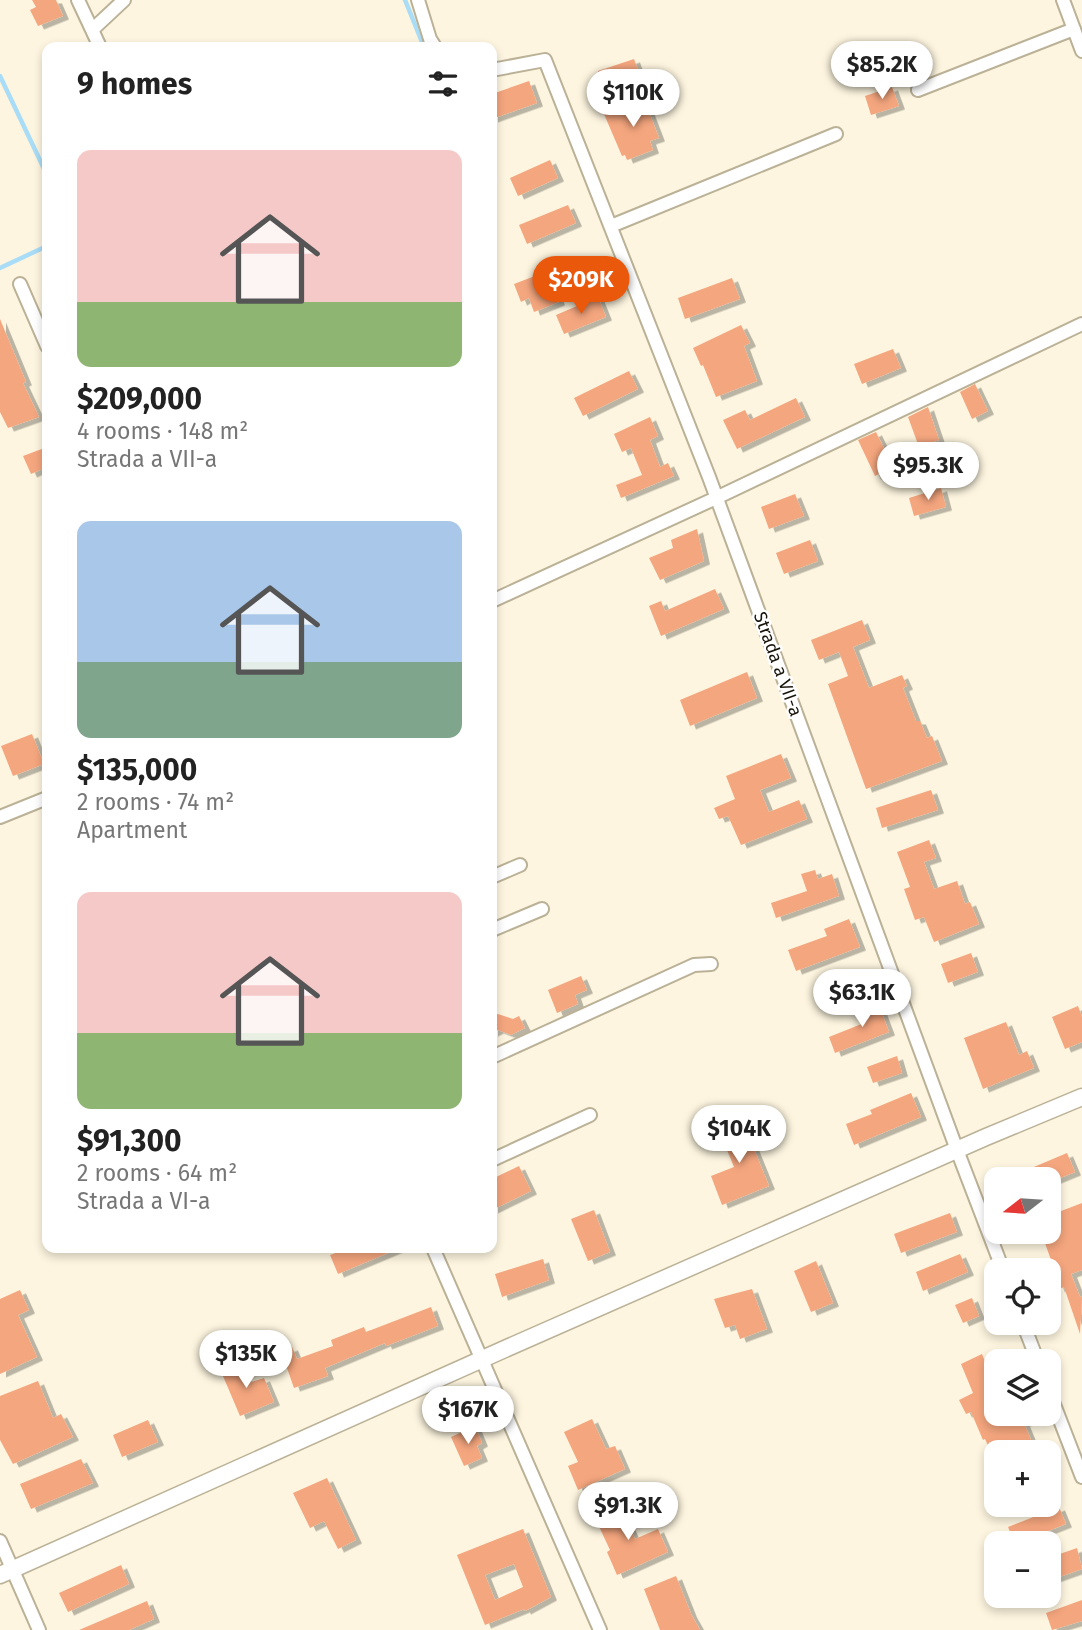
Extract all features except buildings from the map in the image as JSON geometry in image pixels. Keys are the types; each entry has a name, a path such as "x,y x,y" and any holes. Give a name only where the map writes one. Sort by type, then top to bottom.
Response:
{"street":[{"path":"78,0 98,42"},
{"path":"92,30 124,0"},
{"path":"418,0 432,42"},
{"path":"1063,0 1082,51"},
{"path":"918,90 1074,29"},
{"name":"Strada a VII-a","path":"497,69 545,60 716,498 998,1258"},
{"path":"611,226 836,134"},
{"path":"20,284 42,335"},
{"path":"497,599 1082,324"},
{"path":"0,817 42,800"},
{"path":"497,875 520,864"},
{"path":"497,928 542,909"},
{"path":"497,1054 694,965 711,964"},
{"path":"6,1572 483,1359 1082,1097"},
{"path":"497,1158 590,1115"},
{"path":"435,1253 600,1630"},
{"path":"1061,1423 1082,1477"},
{"path":"0,1541 6,1572 39,1630"}],"waterway":[{"path":"405,0 422,42"},
{"path":"0,76 42,164"},
{"path":"0,268 42,248"}]}
